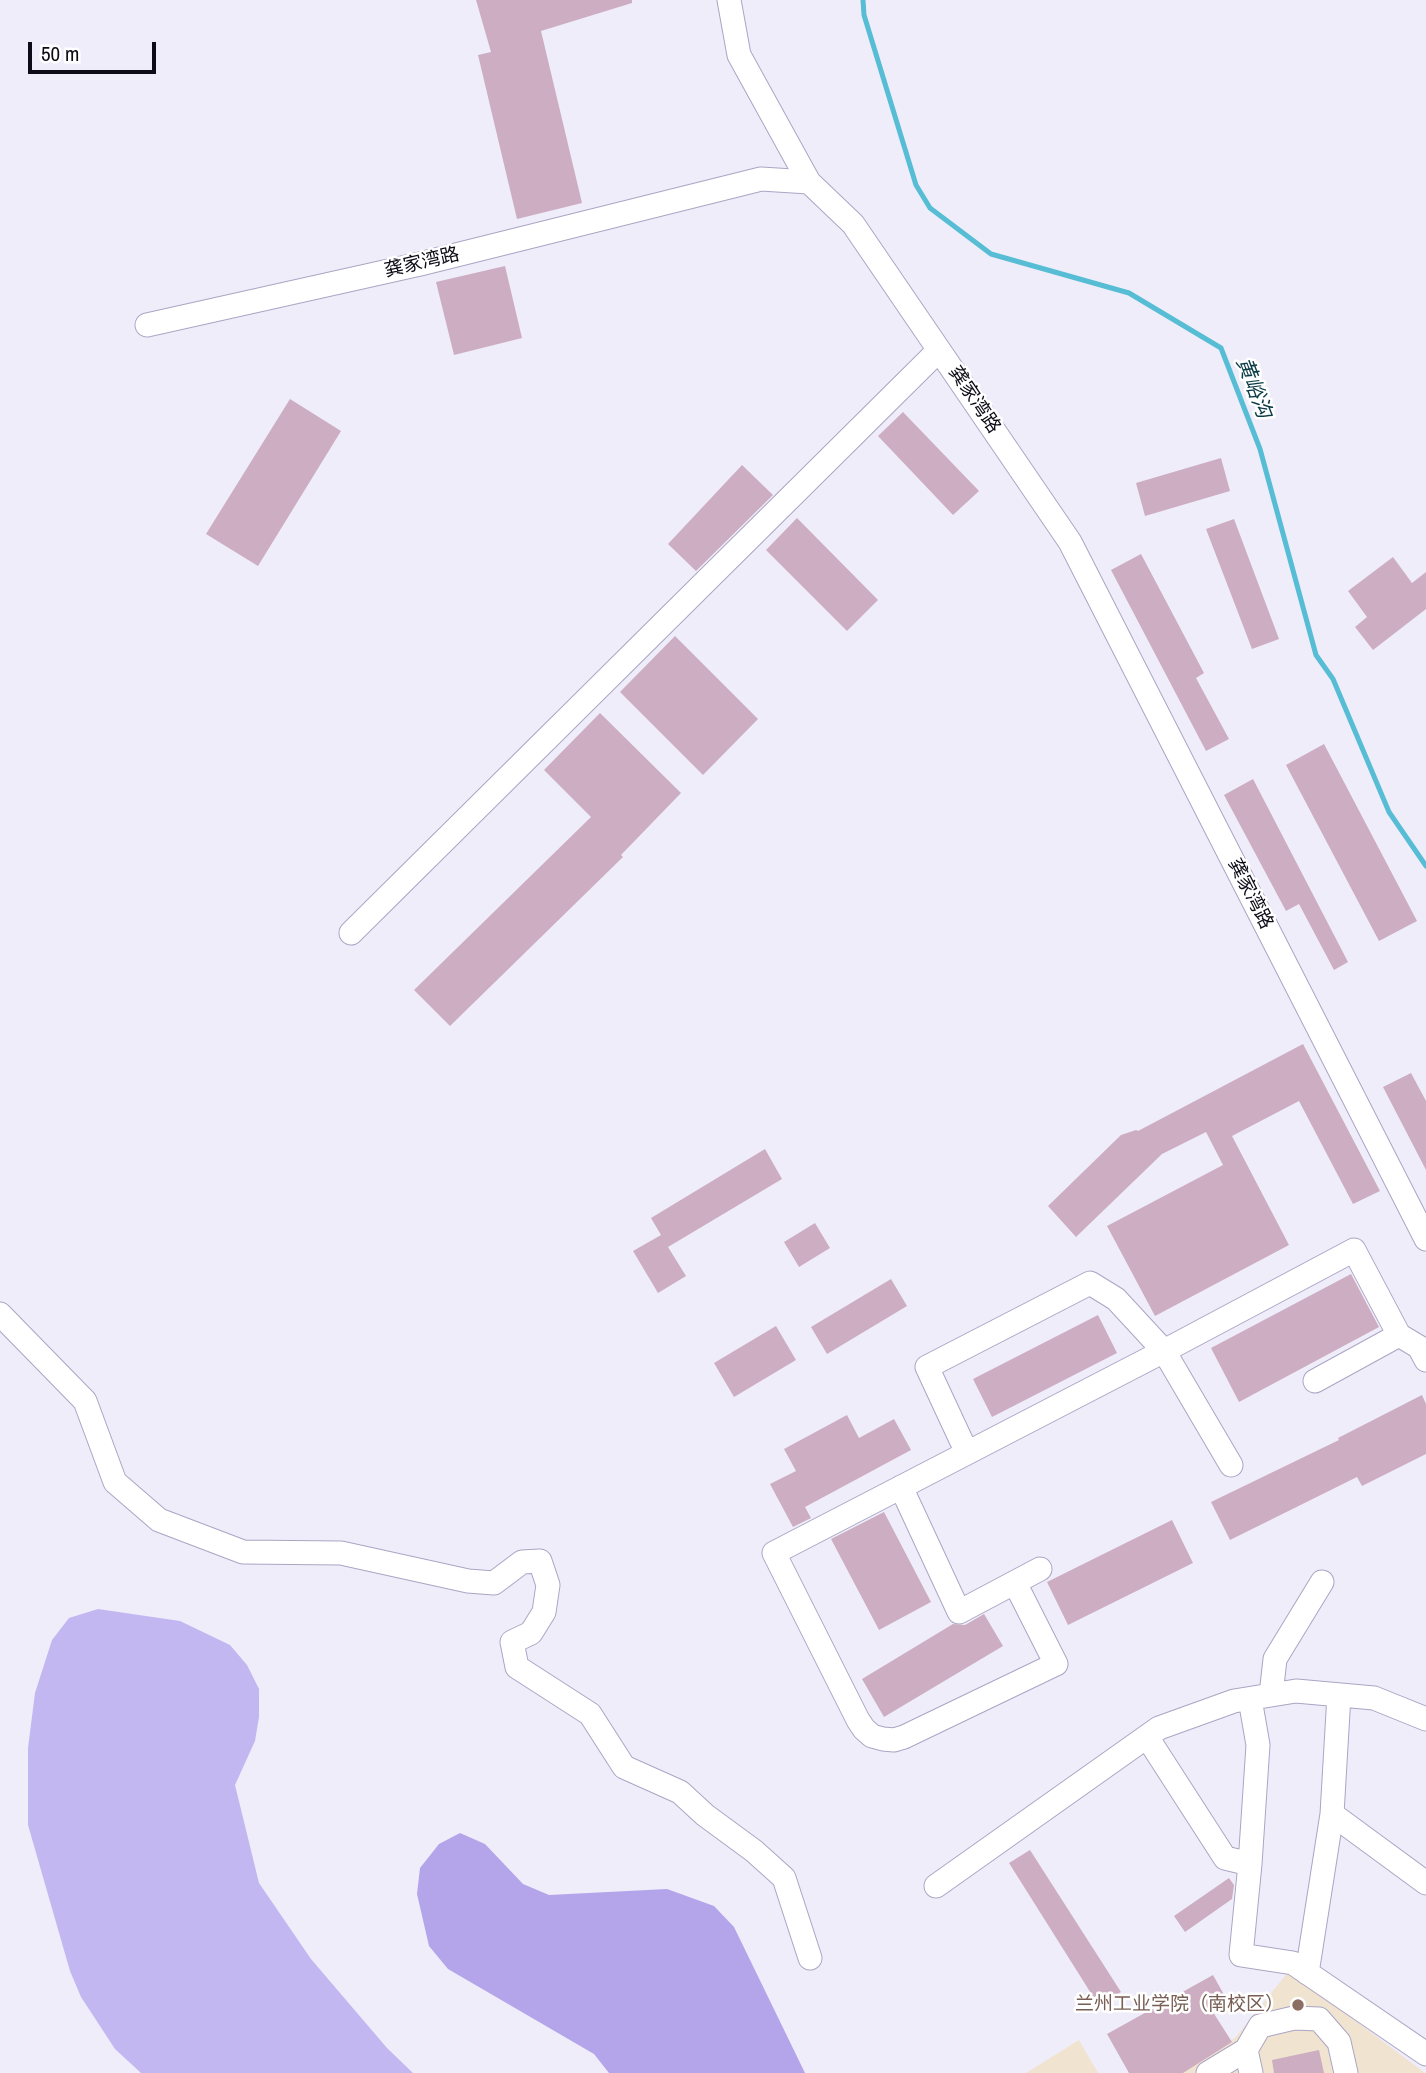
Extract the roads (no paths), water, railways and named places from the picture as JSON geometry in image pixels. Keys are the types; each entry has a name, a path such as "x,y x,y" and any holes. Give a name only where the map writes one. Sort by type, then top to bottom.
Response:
{"street":[{"path":"729,0 739,55 809,182"},
{"name":"龚家湾路","path":"148,325 420,264 761,179 809,182 853,224 1070,541 1426,1239"},
{"path":"351,933 939,350"},
{"path":"1015,1583 1056,1664 904,1737 883,1739 864,1729 774,1553 1354,1250 1399,1335 1419,1348 1426,1360"},
{"path":"967,1453 927,1367 1090,1283 1116,1299 1164,1351 1231,1465"},
{"path":"0,1314 85,1401 115,1482 159,1520 243,1552 341,1553 494,1583 522,1562 540,1561 548,1585 544,1612 531,1633 512,1642 517,1667 590,1714 624,1767 680,1792 784,1878 810,1958"},
{"path":"1315,1381 1399,1335"},
{"path":"901,1487 959,1612 1040,1569"},
{"path":"1322,1582 1275,1659 1261,1697 1241,1955 1293,1964 1426,2054"},
{"path":"936,1886 1159,1728 1234,1701 1296,1691 1374,1698 1426,1719"},
{"path":"1307,1973 1332,1814 1339,1695"},
{"path":"1147,1737 1225,1858 1250,1864"},
{"path":"1332,1814 1426,1883"},
{"path":"1208,2073 1246,2050 1260,2026 1294,2018 1319,2019 1339,2042 1346,2073"},
{"path":"1246,2050 1251,2073"}],"waterway":[{"name":"黄峪沟","path":"863,0 864,15 916,185 930,208 991,254 1129,293 1221,348 1260,449 1316,655 1333,679 1389,812 1426,866"}],"place":[{"name":"兰州工业学院（南校区）","path":"1298,2005"}]}
